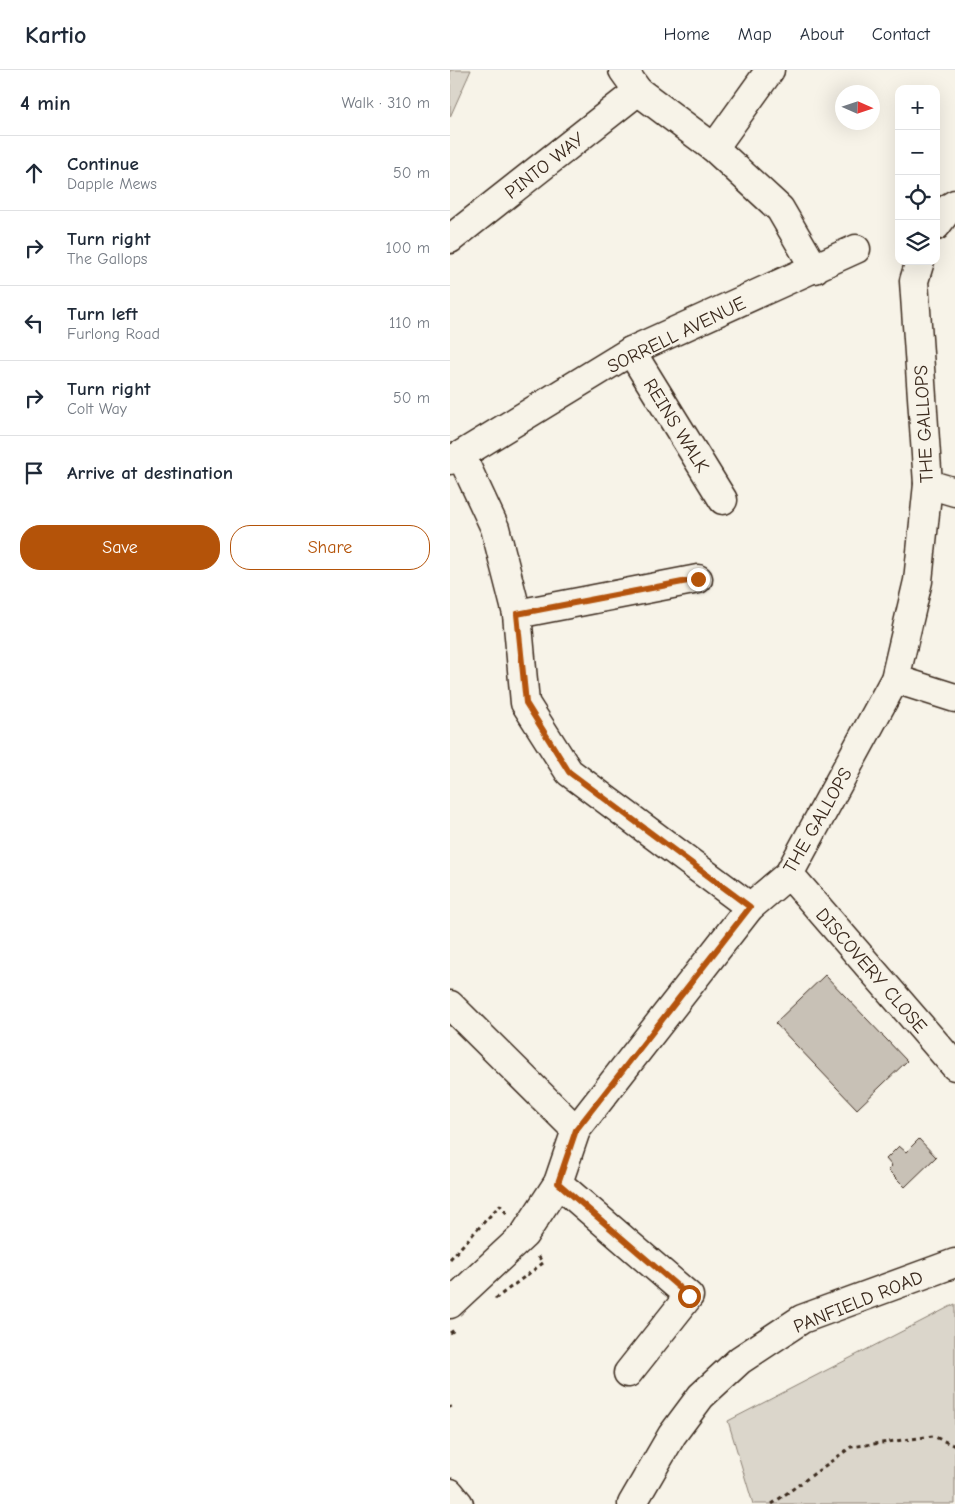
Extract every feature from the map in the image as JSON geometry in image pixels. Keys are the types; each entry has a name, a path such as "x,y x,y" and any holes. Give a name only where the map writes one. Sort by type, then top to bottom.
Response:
{"street":[{"path":"714,148 770,70"},
{"path":"631,80 714,148 780,210 815,269"},
{"name":"PINTO WAY","path":"450,239 631,80"},
{"path":"940,221 950,207 955,204"},
{"name":"SORRELL AVENUE","path":"456,457 631,351 856,249"},
{"name":"THE GALLOPS","path":"450,1304 524,1235 558,1183 576,1130 750,907 789,874 895,680 918,581 928,484 914,282 919,265"},
{"name":"REINS WALK","path":"631,351 723,500"},
{"path":"456,457 495,528 517,614 526,703 569,772 750,907"},
{"path":"928,484 955,492"},
{"path":"517,614 698,579"},
{"path":"895,680 955,698"},
{"name":"DISCOVERY CLOSE","path":"789,874 955,1066"},
{"path":"450,1006 576,1130"},
{"path":"558,1183 689,1296 628,1373"},
{"name":"PANFIELD ROAD","path":"632,1504 672,1436 701,1396 740,1360 802,1319 955,1263"},
{"path":"450,1493 459,1504"}],"path":[{"path":"772,1504 851,1446 933,1436 955,1446"}],"shaded area":[{"path":"450,70 471,70 450,117"},
{"path":"955,1304 955,1504 753,1504 728,1421"}],"building":[{"path":"825,975 907,1061 857,1109 775,1023"},
{"path":"919,1139 936,1157 905,1187 888,1170 892,1166 886,1159 899,1146 906,1152"}],"route":[{"path":"689,1296 558,1183 576,1130 750,907 569,772 526,703 517,614 698,579"}]}
